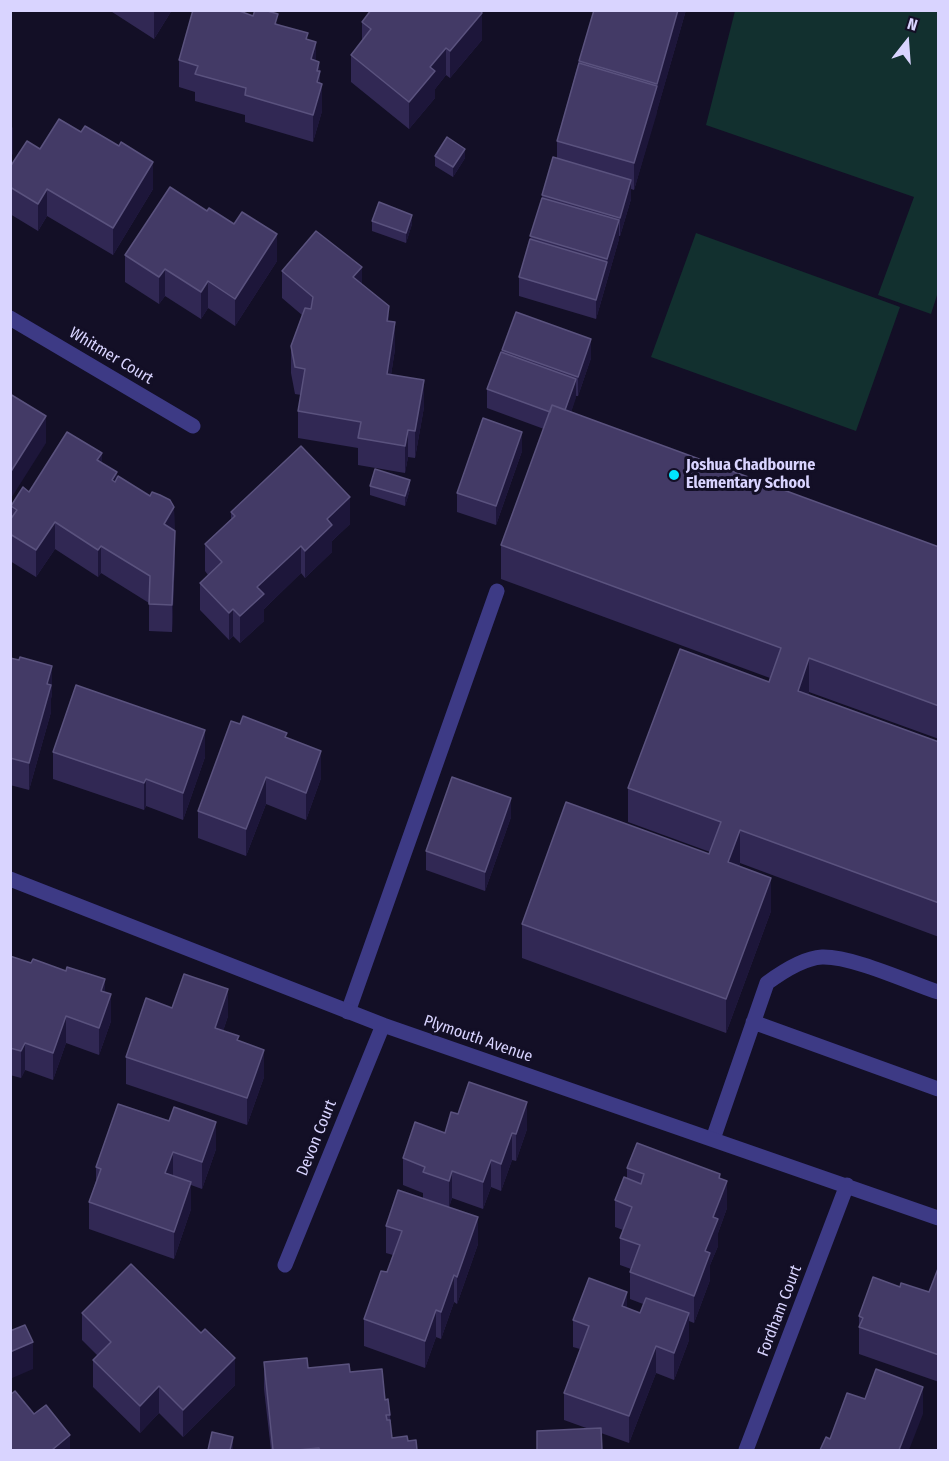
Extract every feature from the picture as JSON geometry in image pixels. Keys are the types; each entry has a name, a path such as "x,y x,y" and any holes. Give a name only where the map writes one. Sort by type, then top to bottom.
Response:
{"street":[{"name":"Whitmer Court","path":"10,318 193,426"},
{"path":"348,1012 497,591"},
{"name":"Plymouth Avenue","path":"10,879 383,1025 939,1218"},
{"path":"713,1139 767,983 787,969 820,957 844,960 939,992"},
{"path":"753,1022 939,1089"},
{"name":"Devon Court","path":"285,1265 383,1025"},
{"name":"Fordham Court","path":"746,1450 847,1185"}],"green space":[{"path":"735,11 938,11 938,292 931,314 878,295 914,197 706,125"},
{"path":"696,233 900,307 856,431 651,357"}],"building":[{"path":"193,10 237,10 253,16 255,10 264,10 278,14 275,24 308,33 306,39 316,42 311,59 319,62 317,71 320,71 317,82 322,84 313,115 245,95 246,88 195,74 198,66 179,60"},
{"path":"371,10 480,10 482,13 450,51 446,48 430,67 435,71 409,102 351,55 371,29 362,22"},
{"path":"594,10 678,10 657,84 579,61"},
{"path":"579,63 657,86 634,163 557,141"},
{"path":"59,119 81,132 85,126 119,146 121,142 153,162 113,228 47,189 38,204 10,187 10,167 27,141 40,149"},
{"path":"447,137 465,149 453,167 435,156"},
{"path":"553,157 631,180 620,218 542,195"},
{"path":"170,187 207,211 209,208 234,224 242,212 277,234 235,299 208,281 201,292 165,269 159,277 125,255"},
{"path":"542,198 619,220 607,259 530,236"},
{"path":"379,202 412,215 406,233 372,221"},
{"path":"316,231 362,267 353,277 389,306 387,321 395,322 387,374 424,380 415,431 408,430 405,446 358,438 361,422 298,411 305,369 295,367 291,346 305,308 311,309 313,297 282,271"},
{"path":"530,239 607,262 596,300 519,277"},
{"path":"516,312 591,339 578,377 502,350"},
{"path":"501,352 576,379 565,410 552,405 550,412 487,389"},
{"path":"10,394 46,416 10,473"},
{"path":"552,405 939,547 939,706 809,658 798,691 939,742 939,903 740,830 728,862 771,878 726,999 522,924 566,802 709,854 721,822 628,788 680,649 769,682 781,648 501,545"},
{"path":"483,418 522,432 496,506 457,493"},
{"path":"67,432 102,453 97,460 117,472 112,480 115,482 118,476 150,496 152,492 170,500 174,507 164,524 175,531 172,605 149,604 150,576 101,546 98,550 55,522 36,550 10,534 10,520 17,510 11,506 23,487 29,492"},
{"path":"301,446 350,497 327,519 332,525 305,551 301,546 257,587 264,594 240,616 233,609 229,613 200,583 222,562 205,544 235,516 231,512"},
{"path":"375,469 410,480 405,496 370,486"},
{"path":"20,657 52,666 47,684 51,685 29,763 10,758 10,658 19,660"},
{"path":"76,685 205,730 183,793 146,779 144,783 53,752"},
{"path":"243,716 287,733 285,737 321,751 306,793 266,777 246,829 198,811 231,721 240,724"},
{"path":"452,777 511,798 485,872 426,851"},
{"path":"10,956 31,963 33,959 66,971 67,967 105,979 101,991 111,994 99,1028 66,1016 53,1053 25,1043 21,1051 10,1048"},
{"path":"184,974 228,989 215,1028 239,1036 237,1040 264,1050 247,1098 126,1057 146,998 172,1008"},
{"path":"469,1082 527,1102 516,1134 512,1133 501,1164 491,1160 483,1182 452,1171 449,1181 423,1172 425,1167 403,1158 415,1122 445,1133 451,1112 458,1114"},
{"path":"118,1104 169,1121 174,1107 216,1122 202,1162 173,1152 165,1173 191,1182 174,1232 89,1202 101,1169 96,1167"},
{"path":"637,1143 720,1174 719,1178 727,1181 713,1217 718,1219 705,1251 710,1253 694,1296 630,1272 640,1245 620,1238 632,1207 615,1200 624,1177 641,1184 644,1174 627,1168"},
{"path":"398,1190 478,1217 457,1277 454,1275 441,1312 436,1310 425,1341 364,1319 381,1271 387,1272 402,1231 386,1226"},
{"path":"131,1264 201,1333 205,1329 235,1358 183,1410 159,1386 140,1406 93,1360 111,1342 82,1313"},
{"path":"939,1266 939,1355 859,1327 863,1318 859,1316 873,1277 900,1287 901,1283 929,1292"},
{"path":"589,1278 627,1292 622,1306 640,1313 646,1298 689,1313 674,1353 656,1346 629,1416 564,1393 589,1326 573,1320"},
{"path":"25,1325 33,1342 10,1352 10,1331"},
{"path":"307,1358 308,1368 349,1364 350,1372 382,1369 385,1400 388,1399 390,1415 386,1415 387,1420 390,1420 392,1438 407,1436 408,1441 416,1440 417,1450 320,1450 319,1448 273,1450 264,1362"},
{"path":"876,1369 923,1387 899,1450 820,1450 826,1437 830,1439 847,1393 865,1399"},
{"path":"15,1391 34,1414 46,1405 70,1435 52,1450 10,1450 10,1395"},
{"path":"601,1428 602,1450 537,1450 537,1431"},
{"path":"212,1432 233,1437 230,1450 208,1450"}],"place":[{"name":"Joshua Chadbourne Elementary School","path":"674,475"}]}
